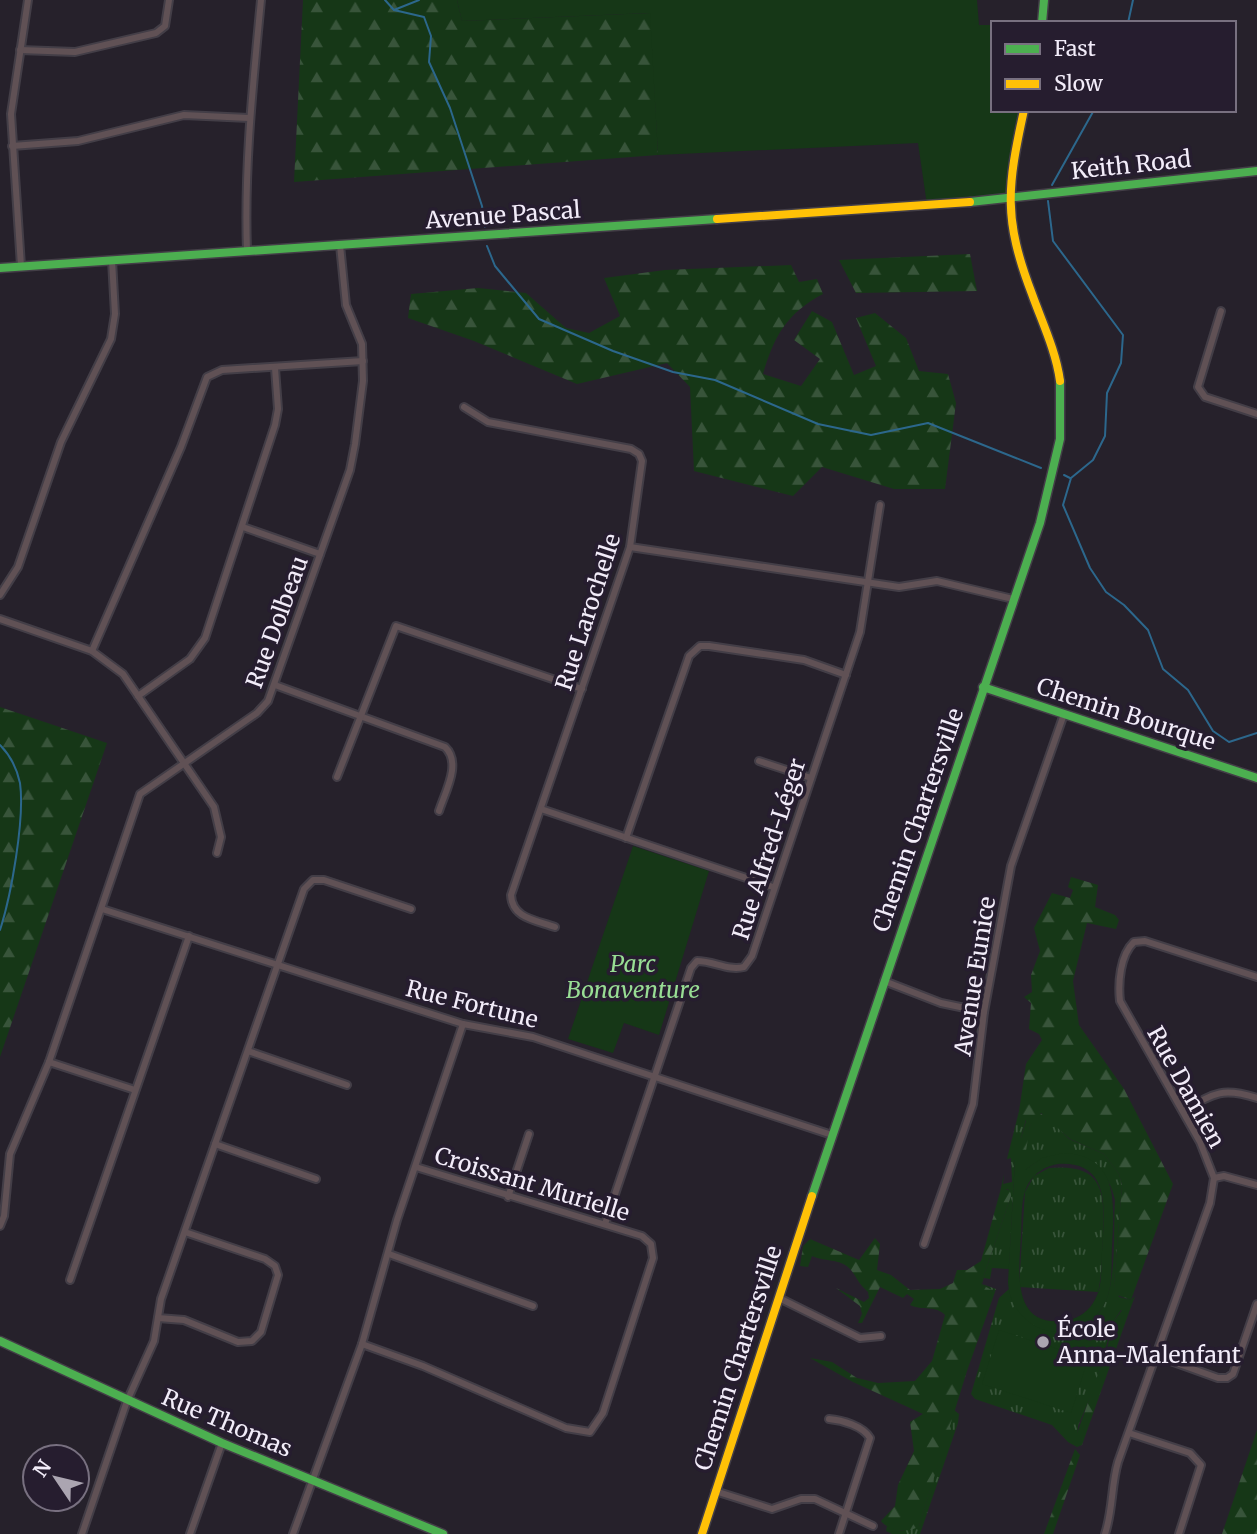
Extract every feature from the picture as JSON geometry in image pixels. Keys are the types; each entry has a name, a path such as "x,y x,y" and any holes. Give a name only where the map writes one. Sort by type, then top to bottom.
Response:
{"street":[{"path":"21,266 11,114 27,0"},
{"path":"20,50 75,52 156,33 165,26 169,0"},
{"path":"247,251 245,197 249,118 261,0"},
{"path":"1042,21 1044,0"},
{"name":"Chemin Chartersville","path":"702,1534 832,1135 1053,478 1062,411 1055,357 1018,263 1009,199 1009,183 1024,112"},
{"path":"12,146 78,141 184,115 249,118"},
{"name":"Keith Road","path":"1009,199 1257,171"},
{"name":"Avenue Pascal","path":"0,268 1009,199"},
{"name":"Rue Dolbeau","path":"0,1226 4,1216 10,1154 49,1062 140,794 257,713 268,701 350,470 363,361 358,330 344,297 340,245"},
{"path":"0,595 18,567 61,442 111,339 115,314 111,260"},
{"path":"1221,311 1198,387 1205,397 1257,414"},
{"path":"92,651 181,447 207,377 222,370 363,361"},
{"path":"138,696 198,650 210,627 277,417 275,368"},
{"name":"Rue Larochelle","path":"464,407 488,422 624,447 639,454 642,464 630,547 511,895 512,906 518,914 555,927"},
{"name":"Rue Alfred-Léger","path":"605,1224 691,968 697,961 709,961 734,969 744,967 752,956 862,622 880,505"},
{"path":"243,527 320,554"},
{"path":"630,547 900,587 937,581 1013,599"},
{"path":"0,619 92,651 111,662 138,696 214,807 221,837 218,853"},
{"path":"337,777 396,626 582,689"},
{"path":"626,838 689,656 695,649 709,646 804,660 846,675"},
{"path":"275,685 449,751 453,766 439,811"},
{"name":"Chemin Bourque","path":"984,687 1257,778"},
{"name":"Avenue Eunice","path":"924,1244 973,1104 984,1012 1011,866 1064,713"},
{"path":"759,761 811,778"},
{"path":"541,809 773,887"},
{"path":"82,1534 127,1401 154,1340 162,1299 304,889 313,880 324,880 411,909"},
{"name":"Rue Fortune","path":"102,909 277,967 463,1024 533,1037 832,1135"},
{"path":"70,1280 188,936"},
{"name":"Rue Damien","path":"1105,1534 1112,1512 1113,1479 1210,1203 1214,1178 1184,1111 1120,1001 1119,990 1127,951 1134,942 1144,941 1257,977"},
{"path":"884,981 941,1003 984,1012"},
{"path":"293,1534 311,1480 332,1433 362,1344 463,1024"},
{"path":"248,1051 347,1085"},
{"path":"49,1062 135,1090"},
{"path":"1184,1111 1224,1091 1257,1098"},
{"path":"508,1197 529,1134"},
{"path":"215,1144 317,1179"},
{"name":"Croissant Murielle","path":"362,1344 422,1366 566,1428 590,1432 603,1413 653,1252 646,1238 416,1167"},
{"path":"1214,1178 1224,1176 1257,1185"},
{"path":"158,1318 184,1320 238,1342 252,1341 261,1332 278,1275 275,1266 265,1259 185,1232"},
{"path":"389,1254 533,1306"},
{"path":"779,1298 860,1338 881,1336"},
{"path":"1157,1356 1217,1378 1227,1378 1233,1374 1257,1304"},
{"name":"Rue Thomas","path":"0,1340 222,1443 443,1534"},
{"path":"829,1419 840,1420 866,1432 870,1438 839,1534"},
{"path":"1129,1433 1190,1453 1201,1465 1179,1534"},
{"path":"190,1534 222,1443"},
{"path":"715,1491 772,1509 807,1497 873,1526"}],"green space":[{"path":"303,0 457,0 462,21 651,13 658,155 294,182"},
{"path":"457,0 977,0 979,25 991,25 991,112 1024,112 1009,199 927,205 918,143 658,155 650,13 462,21"},
{"path":"970,254 977,291 856,293 839,260"},
{"path":"791,265 799,282 817,279 823,294 800,309 784,327 772,348 763,374 801,386 820,359 794,340 812,311 832,322 854,375 876,366 856,318 875,313 906,338 919,371 948,374 956,403 945,489 894,489 822,467 793,496 694,471 690,387 667,363 577,384 474,341 408,318 411,294 478,288 526,293 566,328 589,333 620,316 604,278 665,270"},
{"path":"0,707 107,743 0,1057"},
{"name":"Parc Bonaventure","path":"633,846 709,871 659,1035 624,1023 613,1053 568,1039"},
{"path":"1071,877 1098,885 1095,907 1115,915 1119,920 1116,929 1087,923 1073,981 1079,1025 1124,1089 1173,1184 1131,1300 1117,1295 1114,1284 1122,1185 1119,1174 1104,1154 1070,1139 1041,1113 1030,1126 1026,1151 1018,1149 1026,1121 1019,1111 1026,1064 1042,1040 1039,1034 1029,1029 1031,1003 1024,997 1032,992 1031,975 1040,951 1034,928 1052,893 1070,898 1073,890 1068,887"},
{"path":"1019,1111 1026,1119 1021,1138 1025,1145 1030,1126 1038,1113 1047,1116 1069,1139 1104,1154 1119,1174 1122,1185 1114,1284 1119,1297 1131,1300 1135,1296 1128,1315 1121,1310 1113,1322 1095,1386 1078,1426 1077,1447 1068,1442 1052,1425 975,1399 971,1394 999,1298 1009,1289 1015,1304 1026,1317 1039,1326 1068,1331 1083,1327 1095,1317 1109,1292 1114,1252 1115,1200 1102,1172 1079,1157 1066,1155 1038,1162 1025,1171 1015,1160 1009,1269 992,1268 990,1279 984,1278 982,1284 996,1289 995,1292 981,1284 1011,1196 1008,1189 1000,1192 1004,1174 1003,1184 1012,1182 1011,1158 1007,1159"},
{"path":"1063,1153 1082,1156 1095,1163 1110,1185 1113,1215 1112,1271 1108,1295 1097,1315 1079,1328 1068,1331 1046,1330 1029,1322 1015,1307 1009,1289 1015,1160 1025,1160 1025,1170 1042,1158","holes":["1076,1165 1097,1180 1101,1193 1104,1222 1100,1284 1093,1303 1084,1313 1062,1321 1046,1320 1034,1314 1026,1305 1022,1293 1019,1264 1024,1196 1028,1184 1049,1166"]},
{"path":"1049,1168 1081,1170 1091,1176 1101,1194 1104,1221 1098,1292 1019,1287 1025,1192 1034,1176"},
{"path":"1004,1189 1011,1191 1011,1196 981,1284 995,1292 967,1371 919,1526 905,1531 894,1529 881,1521 895,1506 898,1485 914,1451 910,1422 923,1414 853,1382 810,1358 832,1362 857,1378 878,1383 915,1381 932,1361 945,1315 937,1310 910,1305 914,1299 907,1294 903,1298 880,1287 862,1323 858,1323 862,1314 860,1306 836,1288 864,1302 869,1298 868,1292 842,1263 812,1256 808,1267 800,1266 803,1246 810,1239 859,1260 875,1238 880,1244 877,1270 891,1275 910,1290 940,1289 953,1283 957,1270 967,1270 981,1261 1000,1192"},
{"path":"1123,1309 1128,1315 1082,1445 1077,1447 1074,1442 1107,1349 1113,1322"},
{"path":"999,1330 1088,1359 1071,1413 982,1384"},
{"path":"954,1410 959,1414 958,1423 920,1534 892,1534 886,1531 887,1526 902,1531 919,1526"},
{"path":"1257,1430 1257,1534 1222,1534"},
{"path":"1075,1449 1080,1455 1053,1534 1044,1534"}],"waterway":[{"path":"385,0 394,10 424,17 431,36 429,62 450,108 482,206 485,227"},
{"path":"394,10 419,0"},
{"path":"1128,21 1133,0"},
{"path":"1052,185 1093,112"},
{"path":"1048,201 1053,241 1123,335 1121,363 1107,393 1105,436 1093,460 1071,478 1063,505 1090,568 1106,592 1124,605 1148,630 1163,669 1188,690 1213,731 1229,742 1257,733"},
{"path":"487,246 495,266 539,319 613,351 673,372 715,380 818,424 871,435 928,423 1041,468"},
{"path":"1064,475 1070,478"},
{"path":"0,745 17,773 21,798 16,857 0,930"}],"traffic: fast":[{"path":"1042,21 1044,0"},
{"path":"970,202 1257,171"},
{"path":"0,268 717,219"},
{"path":"812,1196 1040,523 1060,439 1060,381"},
{"path":"983,687 1257,778"},
{"path":"0,1341 222,1443 443,1534"}],"traffic: slow":[{"path":"1024,112 1011,182 1012,223 1016,244 1052,348 1060,381"},
{"path":"717,219 970,202"},
{"path":"702,1534 812,1196"}],"place":[{"name":"École Anna-Malenfant","path":"1043,1342"}]}
